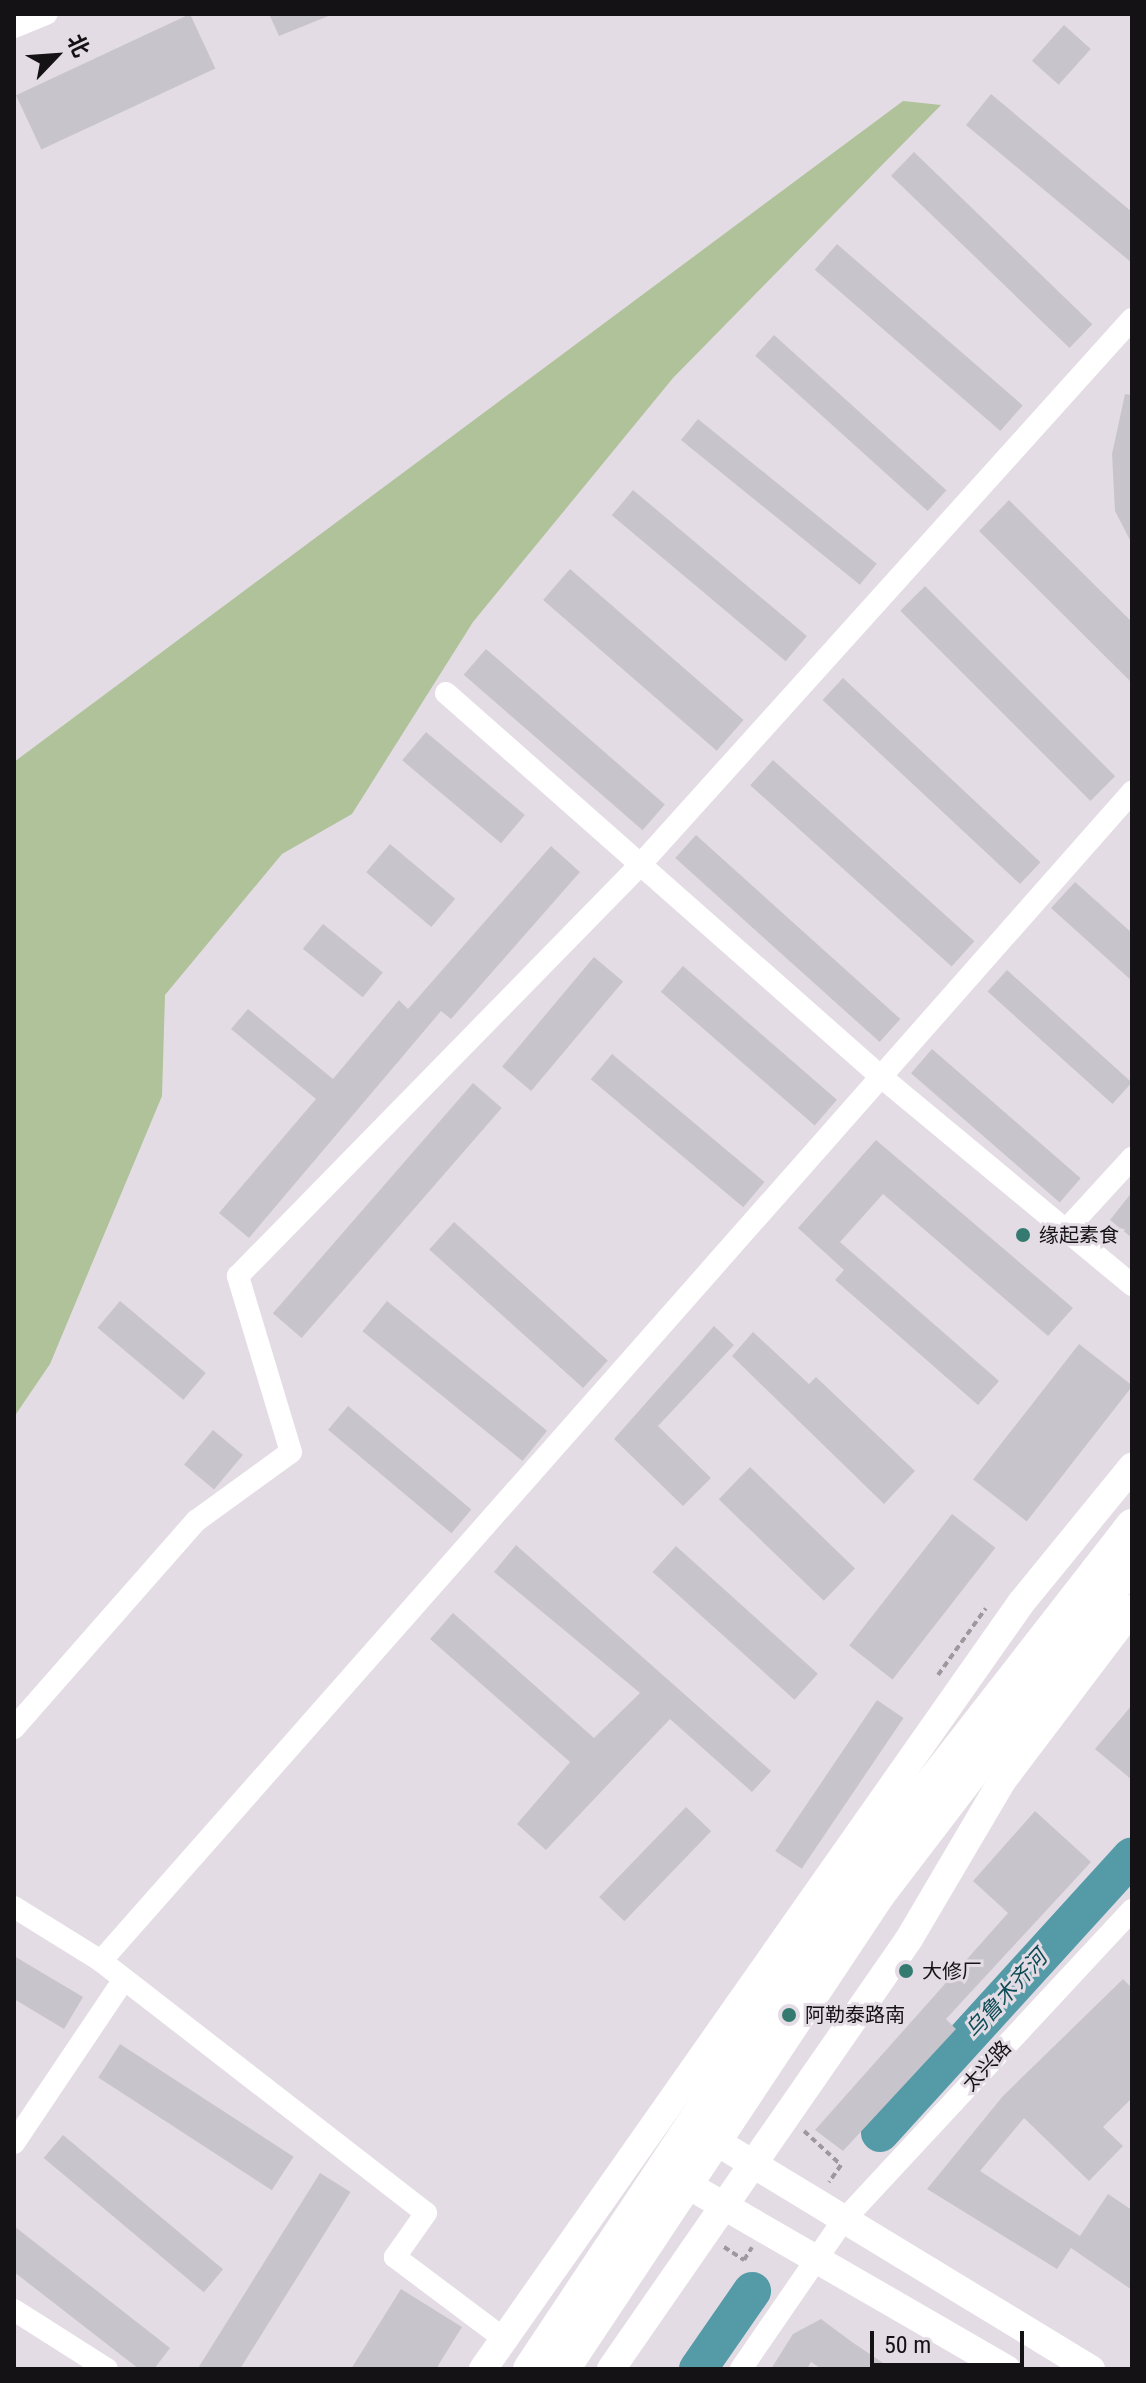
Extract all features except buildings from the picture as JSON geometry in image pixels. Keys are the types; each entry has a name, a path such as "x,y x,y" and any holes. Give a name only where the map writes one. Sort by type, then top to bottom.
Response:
{"highway":[{"path":"529,2369 847,1891 1132,1525"},
{"path":"564,2369 879,1895 1132,1564"}],"main road":[{"path":"483,2369 1021,1603 1132,1467"},
{"path":"611,2369 909,1939 1002,1781 1132,1609"},
{"path":"667,2109 842,2222 1091,2369"},
{"path":"636,2154 723,2208 1006,2369"}],"street":[{"path":"14,27 46,14"},
{"path":"14,1728 196,1521 291,1452 238,1276 640,865 1132,319"},
{"path":"446,693 879,1075 1132,1285"},
{"path":"101,1961 520,1494 879,1075 1132,792"},
{"path":"1066,1230 1132,1158"},
{"path":"14,1907 101,1961 426,2213 395,2257 503,2338"},
{"name":"太兴路","path":"741,2369 842,2222 1132,1910"},
{"path":"14,2143 123,1981"},
{"path":"14,2310 107,2369"}],"path":[{"path":"938,1675 992,1601"},
{"path":"797,2125 841,2165"},
{"path":"720,2244 744,2260"}],"green space":[{"path":"903,101 941,105 673,378 473,622 352,814 282,854 165,995 162,1096 50,1364 14,1417 14,762"}],"waterway":[{"name":"乌鲁木齐河","path":"880,2133 1132,1856"},
{"name":"乌鲁木齐河","path":"698,2369 752,2291"}],"place":[{"name":"缘起素食","path":"1023,1235"},
{"name":"大修厂","path":"906,1971"},
{"name":"阿勒泰路南","path":"789,2015"}]}
